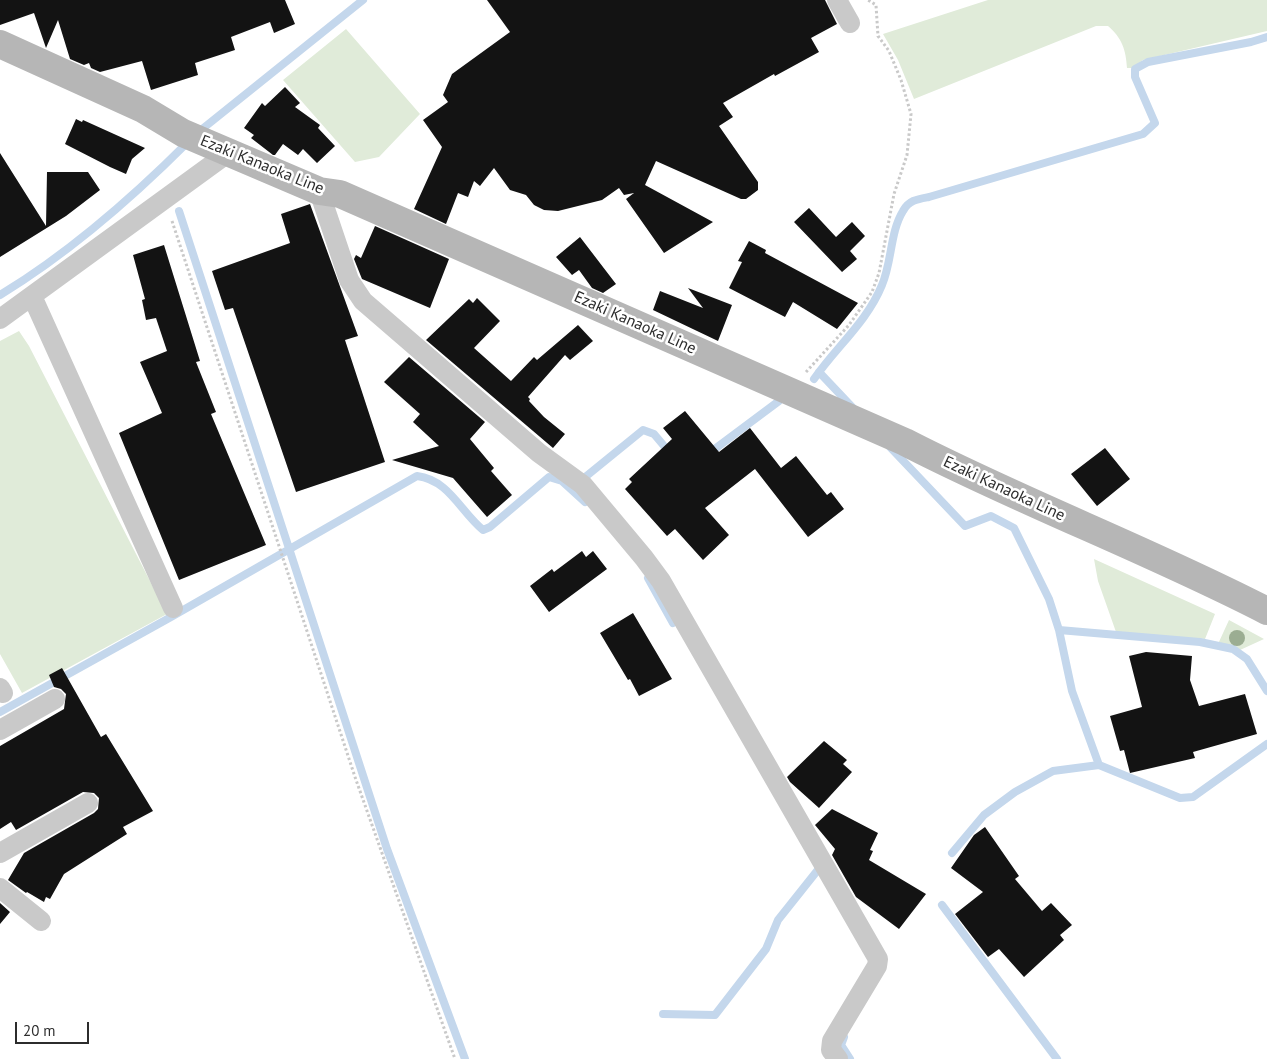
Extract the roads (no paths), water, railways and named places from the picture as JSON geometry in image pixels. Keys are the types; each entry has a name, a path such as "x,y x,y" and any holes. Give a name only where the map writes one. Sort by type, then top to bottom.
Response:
{"main road":[{"name":"Ezaki Kanaoka Line","path":"0,44 143,108 205,143 319,191 340,194 905,442 978,479 1202,578 1267,610"}],"street":[{"path":"837,0 850,23"},
{"path":"0,319 166,196 205,143"},
{"path":"319,191 349,280 363,301 538,454 584,486 661,581 878,959 874,970 832,1041 831,1050 838,1059"},
{"path":"32,296 173,608"},
{"path":"0,730 55,699"},
{"path":"0,853 88,803"},
{"path":"0,888 41,921"}],"waterway":[{"path":"196,134 363,0"},
{"path":"814,379 860,323 876,298 888,267 893,238 899,219 908,204 918,199 1143,134 1155,123 1135,77 1135,69 1148,62 1251,42 1267,37"},
{"path":"0,295 50,262 98,224 188,142"},
{"path":"179,211 387,849 465,1059"},
{"path":"819,372 853,408"},
{"path":"708,454 779,401"},
{"path":"584,478 643,430 654,434 670,453"},
{"path":"890,447 965,526 991,516 1014,528 1049,599 1059,630 1200,642 1233,649 1247,659 1267,691"},
{"path":"0,712 171,617 417,476 438,483 483,530 490,527 549,477 562,481 585,502"},
{"path":"648,578 673,623"},
{"path":"1059,630 1072,691 1099,765 1180,798 1193,797 1267,744"},
{"path":"952,853 984,815 1015,792 1053,771 1099,765"},
{"path":"663,1014 715,1015 766,949 778,920 817,871"},
{"path":"942,905 1057,1059"},
{"path":"844,1037 841,1045 850,1059"}]}
